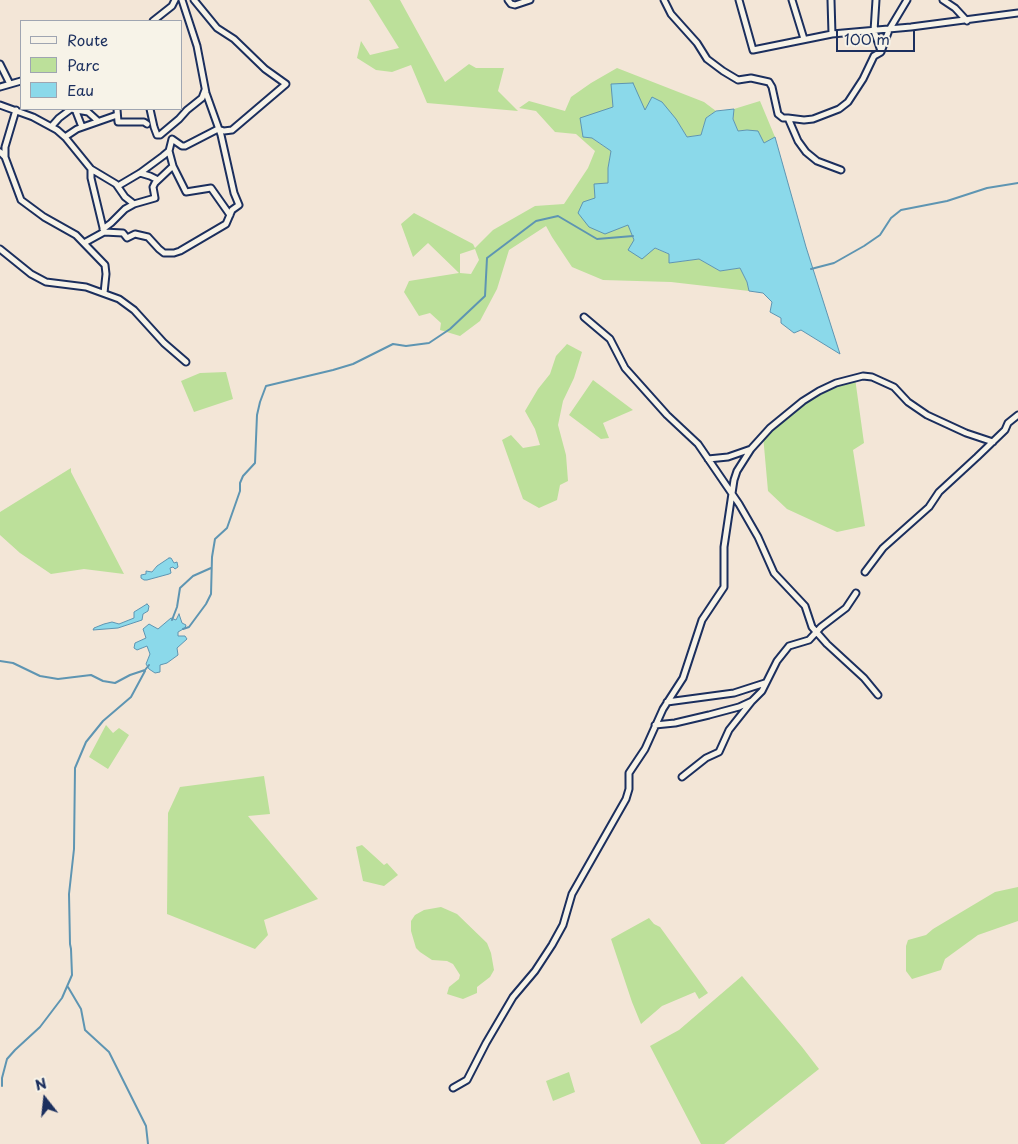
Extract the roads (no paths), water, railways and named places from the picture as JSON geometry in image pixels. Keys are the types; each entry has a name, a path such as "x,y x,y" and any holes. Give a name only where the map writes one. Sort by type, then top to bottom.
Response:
{"street":[{"path":"154,20 172,6 175,0"},
{"path":"104,231 123,233 127,238 135,234 148,236 164,253 174,253 226,224 232,210 239,205 205,90 197,46 182,0"},
{"path":"194,0 217,28 243,48 265,69 286,84 232,130 224,131 218,129 186,146 182,146 172,139 168,151 172,166 186,192 212,188 230,215"},
{"path":"508,0 511,4 515,5 530,0"},
{"path":"664,0 671,14 697,43 707,58 738,80 751,78 769,82 772,86 778,114 783,118 802,120 813,119 839,109 848,102 863,79 874,56 881,52 889,30 907,0"},
{"path":"739,0 753,50 832,34 889,30 1018,13"},
{"path":"792,0 804,39"},
{"path":"831,0 832,34"},
{"path":"876,0 874,31 881,52"},
{"path":"943,0 956,8 967,21"},
{"path":"0,64 10,84"},
{"path":"0,87 20,81"},
{"path":"150,110 154,127 157,134 160,135 202,98 205,90"},
{"path":"0,105 16,110 51,127 65,137 91,169 118,186 125,197 134,204"},
{"path":"16,110 5,147 5,157 21,200 44,217 76,235 105,265 104,293"},
{"path":"51,127 69,110"},
{"path":"75,110 82,128"},
{"path":"79,110 88,112 98,121"},
{"path":"117,110 118,122 144,122 146,124"},
{"path":"65,137 98,121 117,115"},
{"path":"788,118 806,152 817,161 841,170"},
{"path":"118,186 168,151"},
{"path":"0,152 5,157"},
{"path":"84,243 104,231 125,209 134,204 155,198 153,187 172,166"},
{"path":"91,169 91,178 104,231"},
{"path":"140,172 158,180"},
{"path":"0,249 31,274 46,282 86,287 119,299 134,310 164,343 186,362"},
{"path":"584,317 610,339 625,368 667,415 698,444 732,492 754,530 772,571 805,606 812,627 827,644 864,678 878,695"},
{"path":"453,1088 467,1080 513,997 535,971 558,934 572,894 626,799 629,788 629,773 645,749 667,702 683,678 702,620 724,587 724,547 732,492 737,471 751,448 775,423 803,401 836,383 863,376 872,377 894,387 908,402 927,415 966,433 992,442"},
{"path":"865,572 883,548 929,507 939,492 1005,430 1008,423 1018,416"},
{"path":"708,459 728,457 751,448"},
{"path":"682,777 706,758 719,752 729,730 762,691 777,661 789,646 807,642 816,632 846,608 856,593"},
{"path":"667,702 734,693 765,683"},
{"path":"655,725 675,723 709,715 739,707 752,701"}],"water":[{"path":"633,83 645,110 652,97 662,102 676,119 687,137 701,135 706,118 716,111 734,109 733,119 738,131 758,131 764,143 775,137 806,247 840,354 801,330 794,333 781,323 781,318 770,312 772,302 763,293 749,291 740,268 720,271 699,259 669,263 669,254 655,248 642,259 628,250 634,240 628,225 605,234 589,227 578,213 583,202 595,198 594,184 608,183 611,151 592,138 583,137 580,118 613,107 611,84"},
{"path":"169,558 174,563 177,562 178,567 175,569 173,567 170,568 171,573 147,580 141,578 141,575 146,574 146,571 152,572"},
{"path":"147,604 149,606 148,611 143,614 142,620 118,628 93,630 104,624 112,622 119,624 134,618 134,612"},
{"path":"179,614 182,623 186,625 185,628 178,632 178,636 185,636 187,639 177,648 178,655 167,663 160,665 160,672 155,673 146,664 150,654 147,646 137,650 134,648 135,643 146,638 143,629 149,624 158,629 171,618 176,620"}],"waterway":[{"path":"811,269 834,263 864,246 880,235 891,218 901,210 947,201 987,188 1018,183"},
{"path":"183,629 189,627 211,594 212,557 215,539 227,528 240,491 240,483 243,476 255,463 257,415 266,386 353,364 393,344 406,346 429,343 450,329 485,296 487,258 536,221 558,216 597,239 633,236"},
{"path":"172,620 177,607 180,588 193,576 211,568"},
{"path":"0,661 13,663 40,676 58,679 91,675 103,681 115,683 145,670 149,665"},
{"path":"2,1086 7,1059 40,1027 62,998 72,975 69,894 74,849 75,768 86,742 103,721 131,697 145,671"},
{"path":"68,987 81,1009 85,1030 109,1052 146,1126 148,1144"}]}
